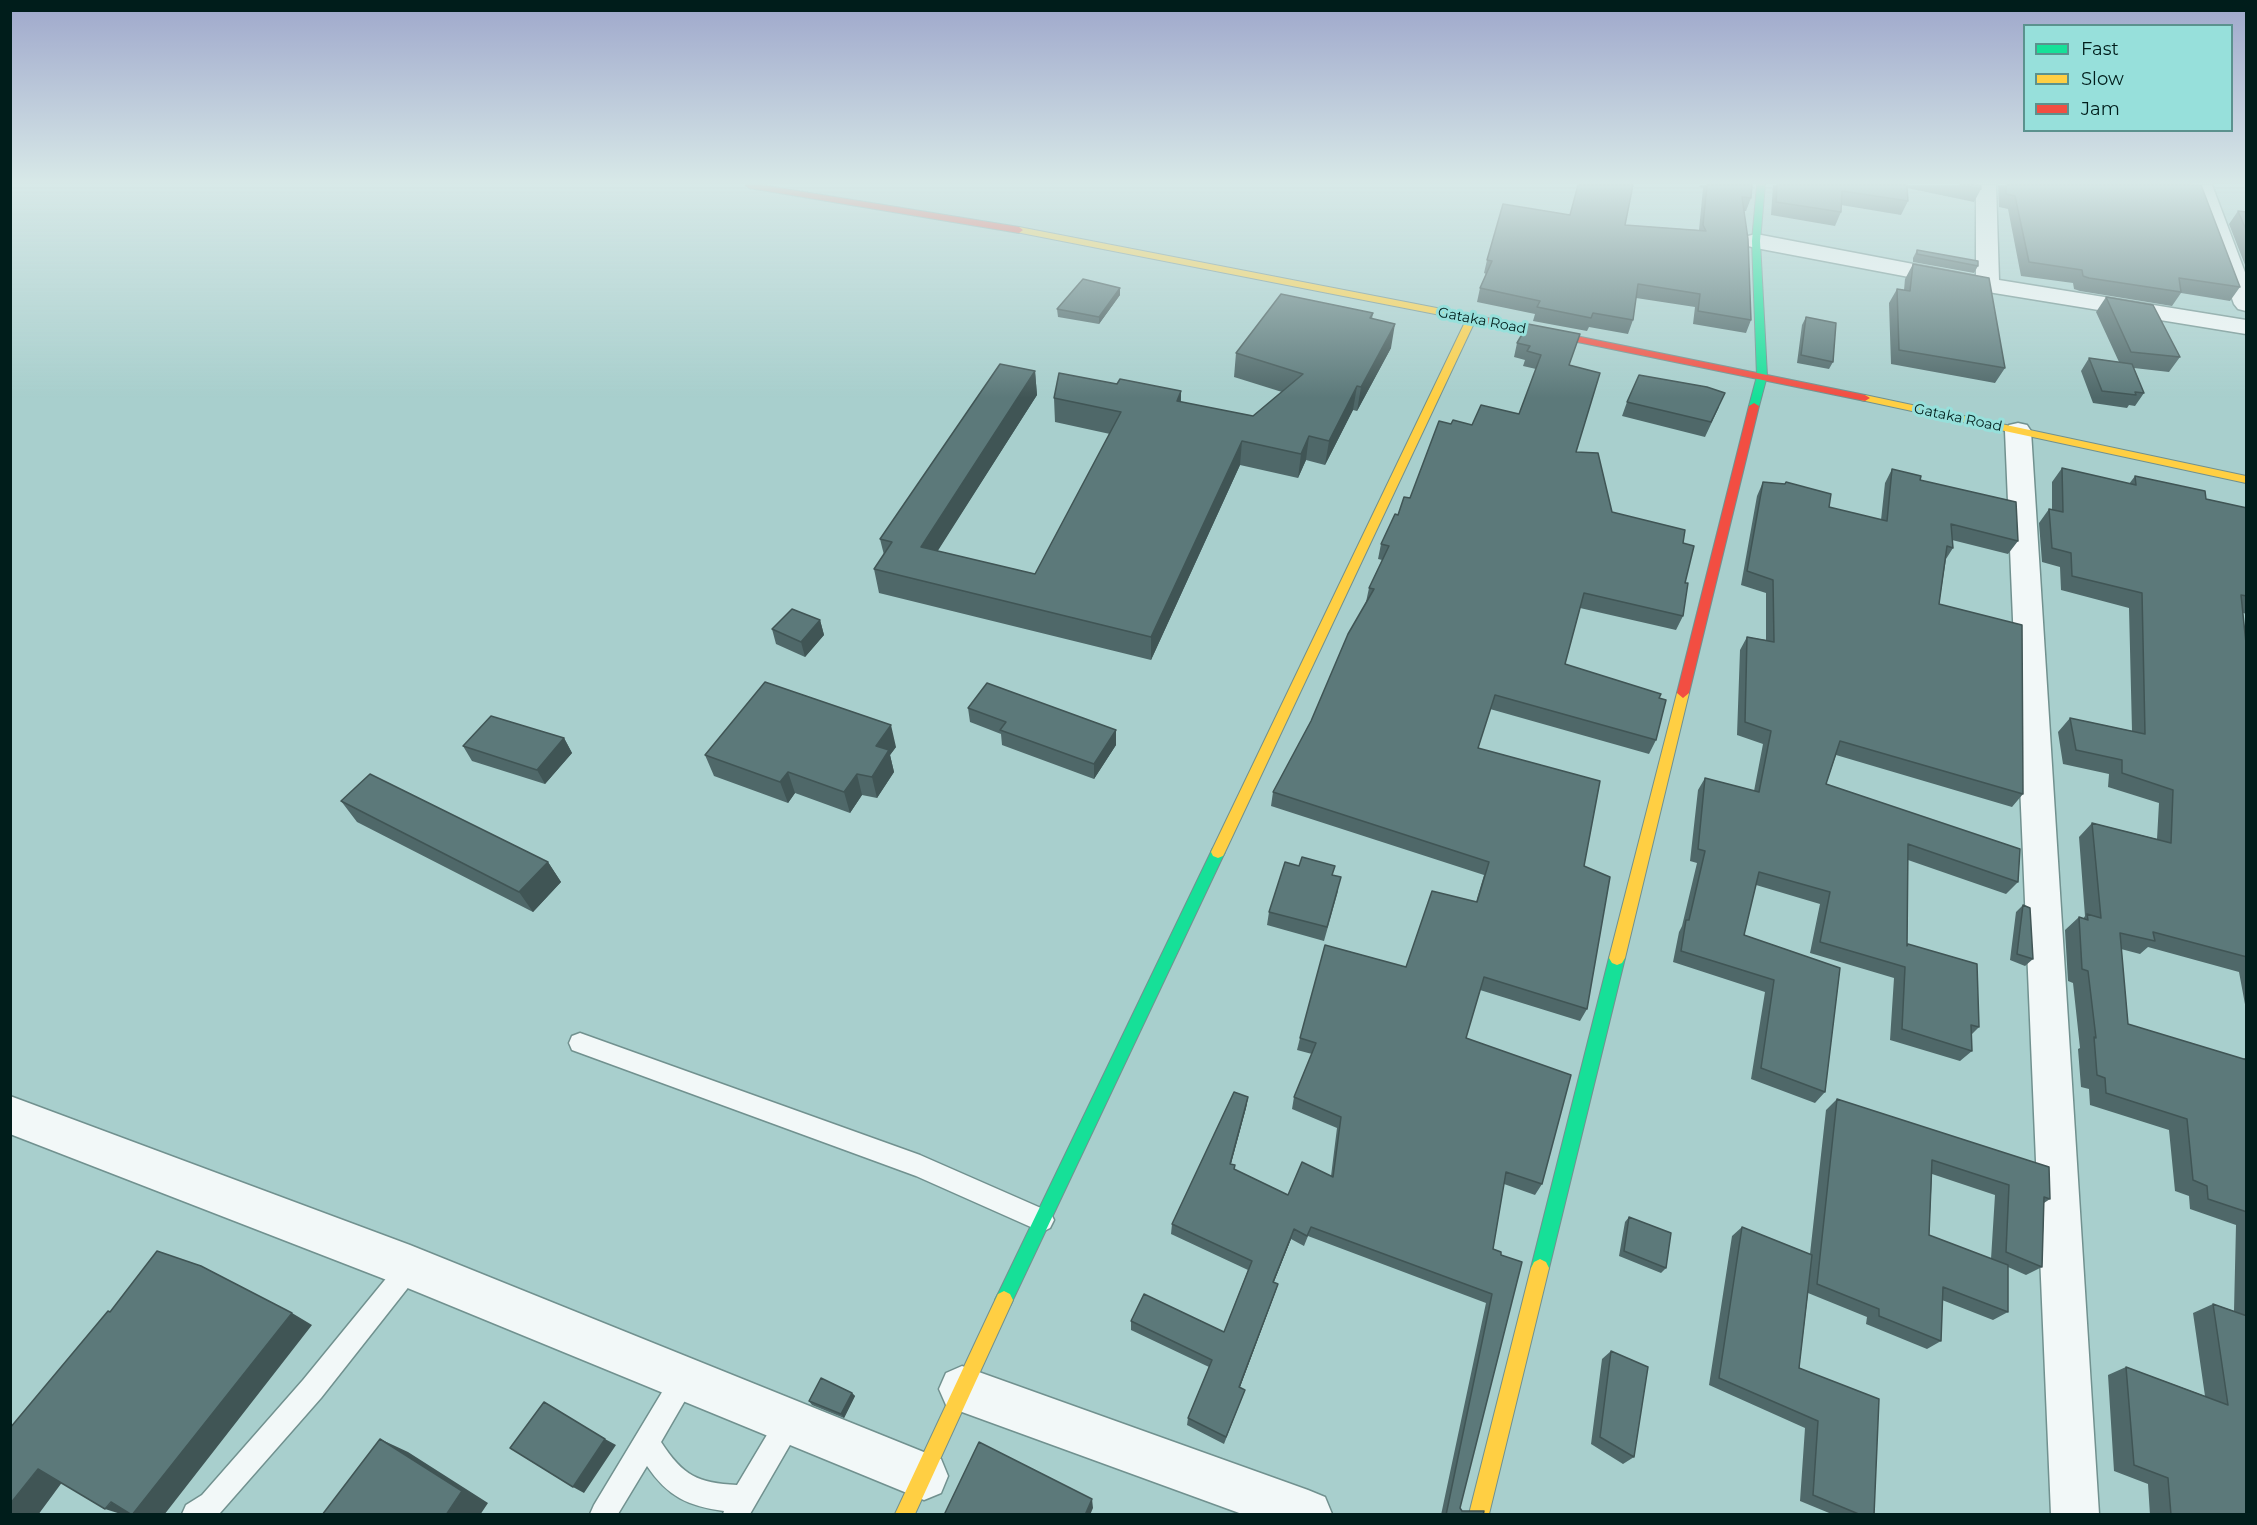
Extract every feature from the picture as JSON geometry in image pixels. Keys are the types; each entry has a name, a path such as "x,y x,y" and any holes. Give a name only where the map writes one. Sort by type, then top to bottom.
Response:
{"street":[{"name":"Gataka Road","path":"1161,256 1762,376 2247,480"},
{"path":"1479,1515 1762,376 1757,256"},
{"path":"1836,256 1988,285 2247,327"},
{"path":"1987,256 1988,285"},
{"path":"2229,256 2247,304"},
{"path":"905,1515 962,1389 1471,319"},
{"path":"2018,431 2075,1515"},
{"path":"10,1115 410,1267 924,1476"},
{"path":"962,1389 1308,1515"}],"lane":[{"path":"580,1043 920,1166 1042,1220"},
{"path":"195,1515 211,1504 312,1389 410,1267"},
{"path":"603,1515 685,1378"},
{"path":"646,1441 663,1469 682,1487 740,1507 789,1422"}],"building":[{"path":"1488,256 1749,256 1751,320 1698,311 1700,294 1638,284 1633,320 1593,313 1591,318 1537,307 1540,301 1480,288 1492,261 1487,260"},
{"path":"1928,256 1951,256 1978,261 1978,266"},
{"path":"2028,256 2228,256 2240,287 2179,278 2181,292 2089,278 2083,276 2082,270 2029,262"},
{"path":"1913,264 1989,278 2005,368 1899,350 1897,289 1910,291"},
{"path":"1083,279 1120,288 1099,317 1057,309"},
{"path":"1281,294 1373,313 1370,318 1395,324 1361,387 1357,386 1329,441 1309,436 1301,454 1242,441 1151,637 874,569 892,542 880,539 1000,364 1035,371 921,547 1035,574 1121,412 1054,398 1059,373 1117,384 1120,379 1181,391 1177,401 1253,416 1303,374 1236,353"},
{"path":"2106,297 2153,305 2180,357 2131,352"},
{"path":"1806,317 1836,323 1833,362 1801,355"},
{"path":"1528,324 1580,334 1569,365 1600,373 1576,452 1598,453 1612,512 1685,530 1683,543 1694,546 1685,583 1688,583 1683,616 1584,593 1565,664 1661,694 1659,698 1666,700 1656,740 1495,695 1478,748 1600,781 1584,866 1610,877 1587,1009 1484,977 1466,1038 1571,1075 1542,1184 1506,1172 1493,1249 1501,1252 1501,1255 1522,1262 1460,1508 1462,1511 1484,1511 1483,1515 1446,1515 1492,1294 1311,1227 1307,1236 1294,1229 1273,1282 1278,1284 1239,1387 1245,1390 1226,1437 1188,1418 1212,1360 1131,1321 1144,1294 1224,1332 1252,1261 1172,1224 1234,1092 1248,1097 1230,1164 1235,1165 1234,1169 1288,1195 1302,1162 1333,1177 1341,1117 1294,1097 1316,1043 1300,1038 1325,945 1406,967 1432,891 1477,902 1489,862 1273,792 1311,721 1348,634 1374,589 1369,588 1389,546 1381,544 1395,514 1398,515 1404,497 1410,498 1439,421 1451,424 1453,420 1472,425 1481,405 1519,414 1541,355 1527,351 1530,346 1517,343"},
{"path":"2089,358 2132,364 2144,393 2135,392 2136,395 2102,391"},
{"path":"1639,375 1707,387 1725,393 1711,422 1627,402"},
{"path":"2062,468 2136,485 2135,476 2205,491 2206,499 2247,508 2247,596 2241,595 2247,653 2247,957 2153,932 2155,941 2120,933 2128,1024 2247,1060 2247,1212 2208,1199 2207,1186 2193,1180 2187,1119 2106,1093 2105,1078 2097,1075 2094,1037 2096,1038 2088,971 2082,969 2079,917 2088,920 2087,914 2101,918 2092,823 2171,843 2173,790 2122,773 2122,760 2076,750 2070,718 2145,734 2142,593 2072,576 2071,553 2052,548 2049,509 2063,512"},
{"path":"1892,469 1921,476 1920,480 2016,502 2018,541 1951,524 1953,548 1947,546 1939,604 2022,625 2023,794 1840,741 1826,784 2020,849 2018,882 1908,844 1907,946 1908,944 1977,964 1979,1027 1971,1025 1972,1051 1902,1029 1905,967 1820,942 1830,892 1759,872 1744,935 1840,968 1825,1092 1761,1068 1774,980 1681,951 1686,920 1689,920 1705,851 1698,849 1705,778 1759,792 1771,731 1745,722 1747,637 1774,642 1773,580 1747,571 1763,482 1785,484 1786,482 1831,494 1829,507 1887,521"},
{"path":"792,609 820,620 801,642 772,629"},
{"path":"765,682 891,725 876,746 889,750 872,777 857,774 844,792 788,772 780,782 705,755"},
{"path":"987,683 1116,730 1094,764 1000,730 1006,722 968,708"},
{"path":"491,716 564,738 537,770 463,746"},
{"path":"370,774 548,862 519,892 341,801"},
{"path":"1302,857 1335,866 1332,875 1341,877 1327,927 1269,912 1285,862 1299,866"},
{"path":"2023,905 2030,908 2033,959 2017,954"},
{"path":"1837,1099 2049,1167 2050,1199 2044,1197 2042,1267 2006,1252 2009,1185 1932,1160 1929,1235 2008,1265 2008,1312 1943,1287 1941,1341 1879,1316 1879,1309 1817,1284"},
{"path":"1629,1217 1671,1233 1666,1268 1624,1251"},
{"path":"1742,1227 1812,1255 1799,1368 1879,1399 1874,1515 1861,1515 1813,1495 1818,1421 1719,1378"},
{"path":"157,1251 201,1266 292,1313 132,1515 111,1502 105,1509 38,1469 10,1504 10,1428 108,1311 110,1312"},
{"path":"2213,1304 2247,1316 2247,1515 2171,1515 2168,1478 2134,1465 2126,1367 2228,1405"},
{"path":"1611,1351 1648,1367 1634,1457 1600,1437"},
{"path":"821,1378 852,1393 841,1414 809,1401"},
{"path":"544,1402 605,1439 573,1487 510,1448"},
{"path":"380,1439 462,1491 446,1515 322,1515"},
{"path":"979,1442 1092,1499 1085,1515 944,1515"}],"traffic: fast":[{"path":"1754,406 1762,376 1757,256"},
{"path":"1004,1300 1218,852"},
{"path":"1540,1268 1617,958"}],"traffic: slow":[{"path":"1154,256 1478,319"},
{"path":"1218,852 1471,319"},
{"path":"1865,398 2246,480"},
{"path":"1617,958 1683,693"},
{"path":"1479,1514 1540,1268"},
{"path":"905,1514 1004,1300"}],"traffic: jam":[{"path":"1478,319 1865,398"},
{"path":"1683,693 1754,406"}]}
